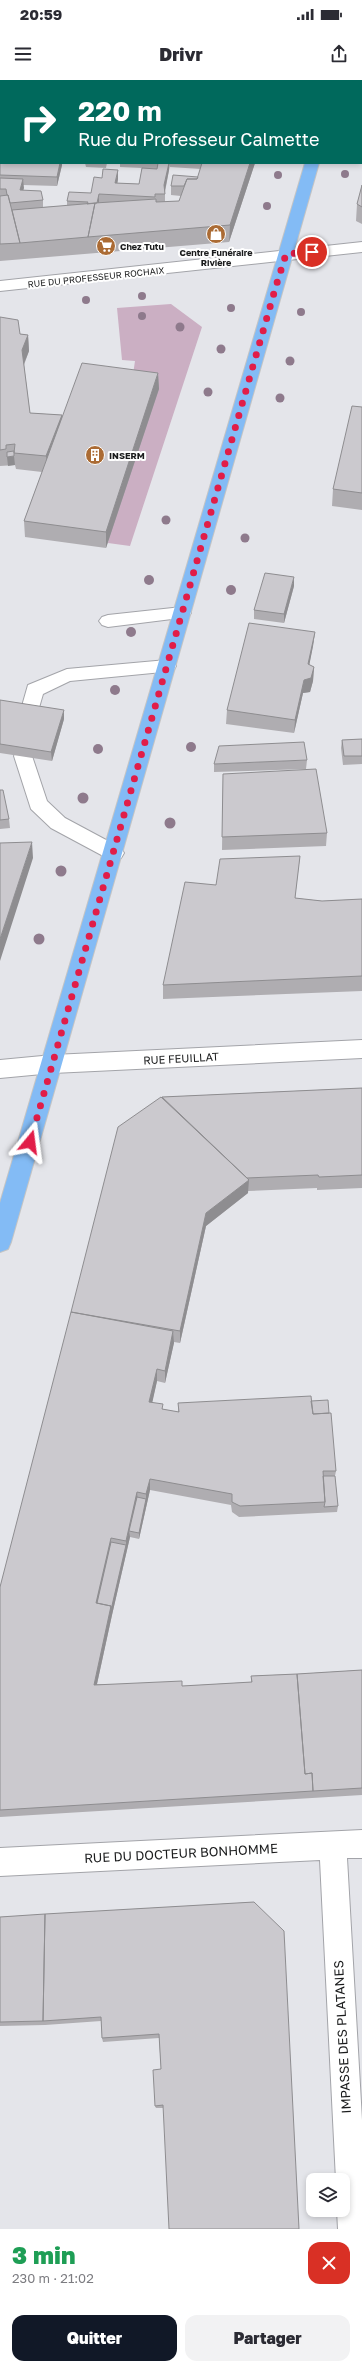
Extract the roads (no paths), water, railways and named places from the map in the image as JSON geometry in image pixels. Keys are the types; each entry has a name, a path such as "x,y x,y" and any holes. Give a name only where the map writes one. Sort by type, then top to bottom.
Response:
{"main road":[{"path":"0,1242 53,1064 312,164"}],"street":[{"name":"RUE DU PROFESSEUR ROCHAIX","path":"0,286 230,263 286,254 362,246"},
{"path":"108,620 182,613"},
{"path":"29,713 35,690 67,675 167,666"},
{"path":"23,756 38,804 58,823 114,853"},
{"name":"RUE FEUILLAT","path":"0,1069 53,1064 362,1049"},
{"name":"RUE DU DOCTEUR BONHOMME","path":"0,1862 362,1844"},
{"name":"IMPASSE DES PLATANES","path":"332,1846 352,2229"}],"place":[{"name":"Centre Funéraire Rivière","path":"216,234"},
{"name":"Chez Tutu","path":"106,246"},
{"name":"INSERM","path":"95,455"}]}
